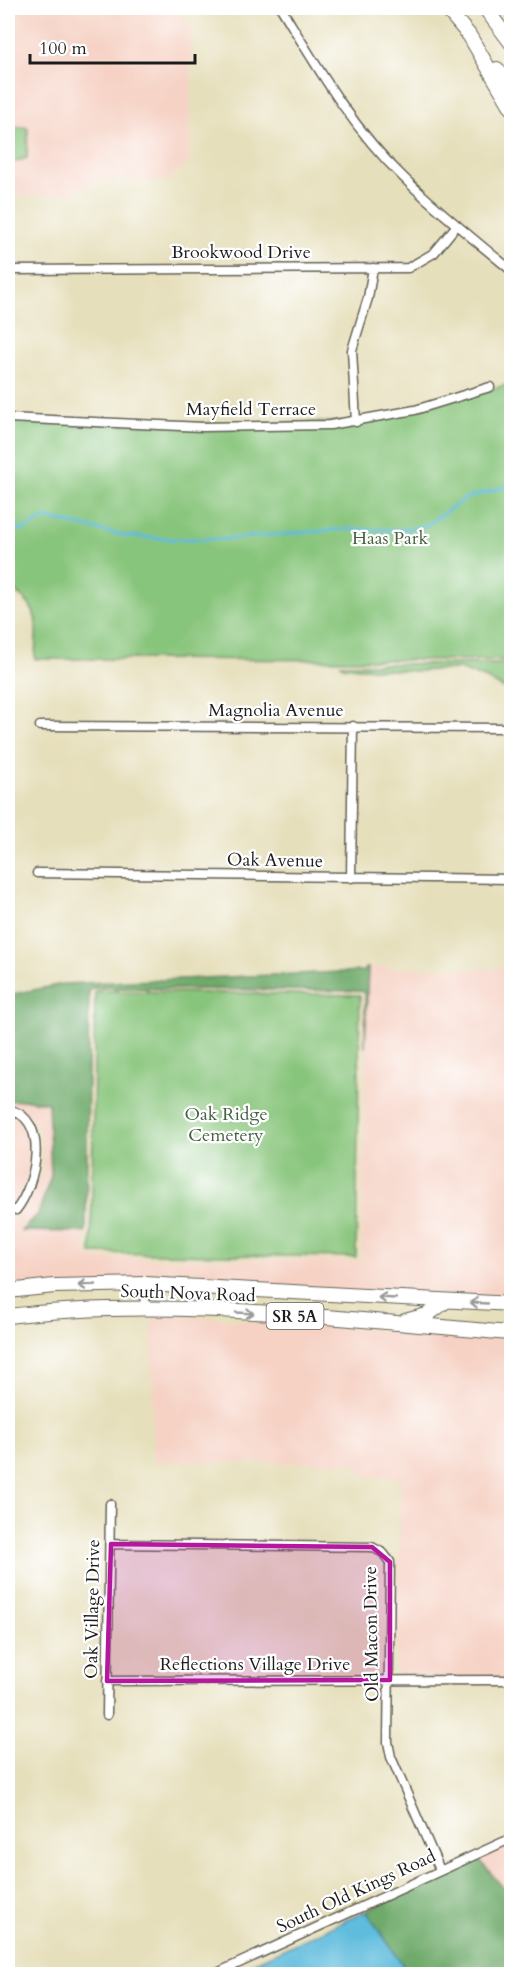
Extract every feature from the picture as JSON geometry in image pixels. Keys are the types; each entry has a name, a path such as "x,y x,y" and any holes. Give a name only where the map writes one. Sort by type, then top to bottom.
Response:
{"main road":[{"path":"446,8 512,88"},
{"path":"485,8 512,45"},
{"path":"469,35 512,108"},
{"name":"South Nova Road","path":"8,1291 76,1285 146,1284 512,1304"},
{"path":"394,1324 427,1315 446,1301"},
{"name":"South Nova Road","path":"8,1316 72,1310 144,1308 512,1333"}],"street":[{"path":"281,8 353,119 374,146 400,175 512,272"},
{"name":"Brookwood Drive","path":"8,270 408,268 434,253 458,225"},
{"path":"356,422 352,350 368,298 373,268"},
{"name":"Mayfield Terrace","path":"8,418 203,427 330,425 415,410 490,387"},
{"name":"Magnolia Avenue","path":"40,726 512,728"},
{"path":"351,878 353,726"},
{"name":"Oak Avenue","path":"37,873 512,879"},
{"path":"8,1109 24,1118 33,1134 36,1169 25,1199 16,1210"},
{"path":"144,1308 146,1284"},
{"name":"Oak Village Drive","path":"107,1715 110,1504"},
{"name":"Old Macon Drive","path":"111,1544 372,1547 390,1562 388,1743 391,1757 440,1870"},
{"name":"Reflections Village Drive","path":"107,1681 512,1680"},
{"name":"South Old Kings Road","path":"215,1974 512,1838"}],"highlighted area":[{"path":"111,1544 372,1547 390,1562 390,1680 107,1681"}],"shaded area":[{"path":"8,8 162,8 165,12 184,16 192,30 189,162 168,181 101,180 70,194 8,196"},
{"path":"368,968 511,969 511,1299 446,1293 8,1286 8,1212 18,1218 31,1201 43,1169 40,1134 30,1115 8,1104 8,1101 48,1102 51,1176 38,1214 22,1231 86,1234 86,1254 91,1258 359,1261 361,1258"},
{"path":"8,1115 19,1121 27,1136 30,1168 19,1197 8,1212"},
{"path":"152,1314 511,1339 511,1678 396,1676 401,1479 361,1475 360,1463 153,1462"},
{"path":"511,1844 511,1897 479,1859"}],"green space":[{"path":"8,128 28,128 27,158 14,162 8,159"},
{"name":"Haas Park","path":"511,384 511,660 35,659 36,625 32,609 8,587 8,418 110,424 356,422"},
{"path":"341,664 511,664 511,693 487,679 459,669 414,671 344,667"},
{"path":"368,968 365,1048 365,995 362,991 92,988 89,991 86,1232 21,1231 38,1214 51,1176 48,1103 28,1100 8,1101 8,995 63,984 365,971"},
{"name":"Oak Ridge Cemetery","path":"95,991 360,995 356,1257 91,1253"},
{"path":"479,1859 511,1897 511,1974 398,1974 402,1965 366,1911"}],"water":[{"path":"366,1911 403,1965 398,1974 229,1974"}],"waterway":[{"path":"8,525 23,530 46,518 126,536 170,539 224,539 345,529 397,530 425,526 466,498 512,485"}]}
